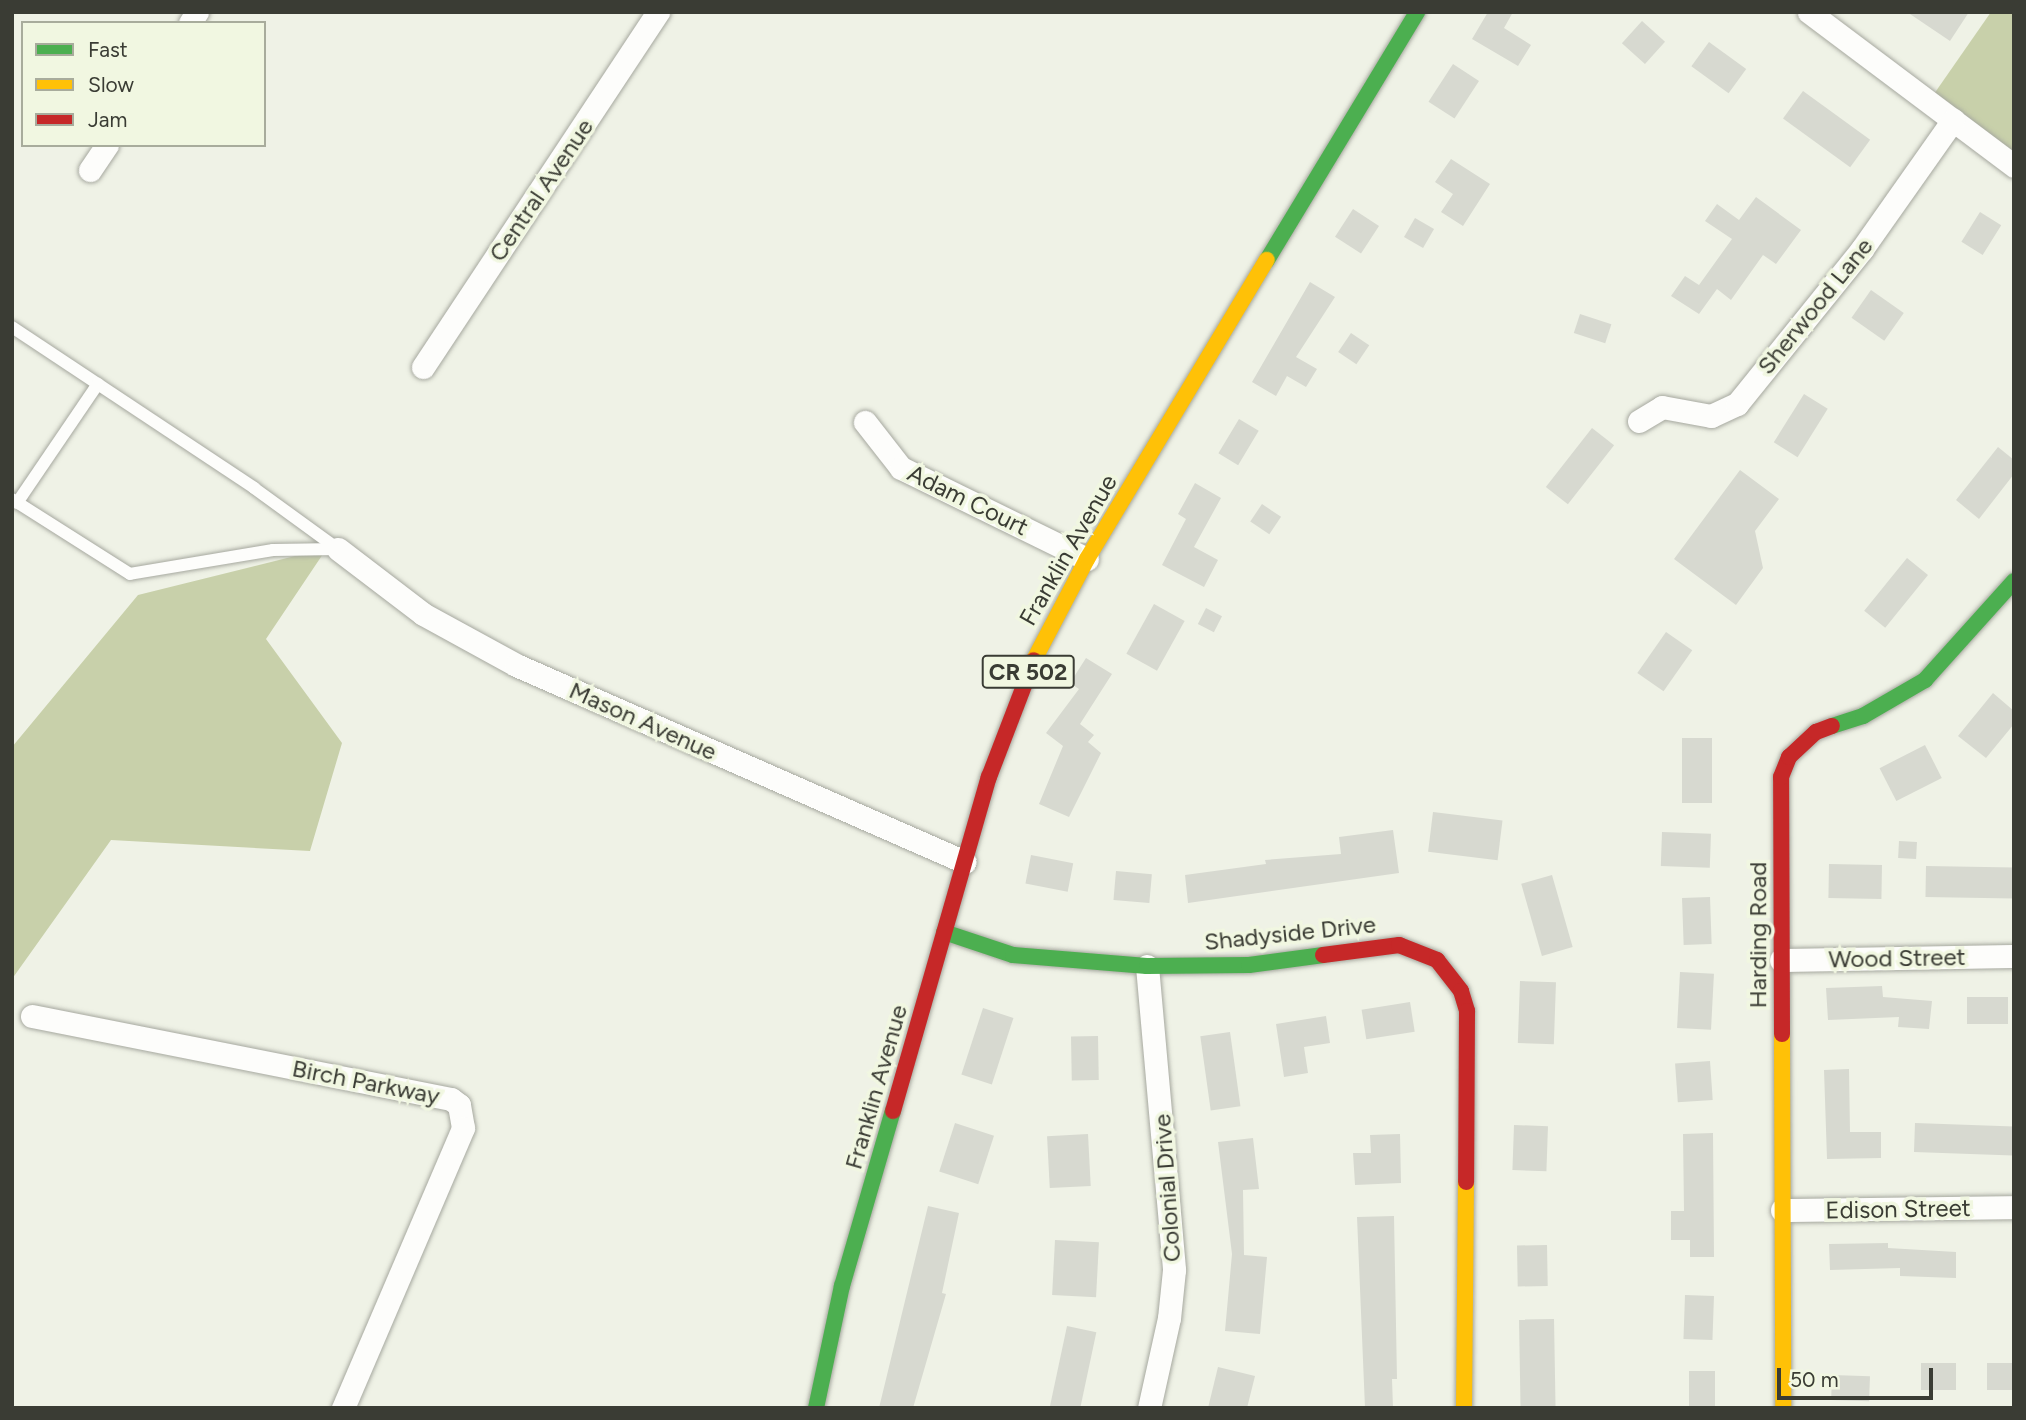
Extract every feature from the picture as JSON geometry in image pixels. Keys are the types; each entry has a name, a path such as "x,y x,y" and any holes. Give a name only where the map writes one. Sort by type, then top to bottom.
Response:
{"street":[{"name":"Central Avenue","path":"423,367 659,12"},
{"name":"Franklin Avenue","path":"816,1408 842,1286 944,932 1020,690 1087,559 1417,12"},
{"path":"1809,12 2014,166"},
{"name":"Sherwood Lane","path":"1639,421 1662,407 1711,415 1737,404 1862,249 1953,120"},
{"path":"90,170 106,147"},
{"name":"Adam Court","path":"865,422 901,468 1087,559"},
{"name":"Mason Avenue","path":"338,549 424,614 516,665 965,862"},
{"name":"Harding Road","path":"1783,1408 1780,786 1789,757 1816,732 1863,716 1925,680 2014,580"},
{"name":"Shadyside Drive","path":"944,932 1013,955 1147,966 1249,965 1399,945 1418,949 1451,974 1466,1011 1464,1408"},
{"name":"Wood Street","path":"1781,960 2014,956"},
{"name":"Colonial Drive","path":"1147,966 1174,1270 1169,1318 1149,1408"},
{"name":"Birch Parkway","path":"32,1016 451,1099 459,1105 463,1128 343,1408"},
{"name":"Edison Street","path":"1782,1210 2014,1207"}],"lane":[{"path":"12,327 338,549"},
{"path":"98,384 15,501 130,574 274,550 338,549"}],"green space":[{"path":"1991,12 2014,12 2014,170 1927,104"},
{"path":"327,548 266,639 342,743 310,851 111,840 12,979 12,747 138,595"}],"building":[{"path":"1488,12 1513,12 1504,28 1531,45 1518,66 1472,39"},
{"path":"1907,12 1969,12 1950,41"},
{"path":"1642,21 1665,42 1645,64 1622,43"},
{"path":"1709,42 1746,69 1729,93 1691,66"},
{"path":"1453,64 1479,81 1454,119 1428,102"},
{"path":"1803,91 1870,140 1850,167 1783,119"},
{"path":"1451,159 1490,184 1463,226 1441,212 1453,194 1435,182"},
{"path":"1756,197 1801,230 1776,264 1763,255 1731,300 1717,289 1699,314 1671,296 1685,276 1699,285 1732,239 1705,221 1717,204 1739,220"},
{"path":"1353,209 1379,226 1361,254 1335,237"},
{"path":"1980,212 2001,225 1983,255 1961,242"},
{"path":"1415,218 1434,229 1423,248 1404,237"},
{"path":"1310,282 1335,297 1296,357 1317,369 1306,387 1287,376 1276,396 1252,382"},
{"path":"1871,290 1904,313 1884,341 1851,318"},
{"path":"1580,314 1611,324 1605,343 1574,333"},
{"path":"1351,333 1369,345 1356,364 1338,352"},
{"path":"1804,394 1828,409 1798,457 1774,442"},
{"path":"1239,419 1259,431 1238,465 1218,453"},
{"path":"1592,428 1614,445 1568,504 1546,487"},
{"path":"1998,447 2014,460 2014,474 1979,519 1956,500"},
{"path":"1740,470 1779,499 1755,531 1763,568 1736,605 1674,559"},
{"path":"1195,483 1221,498 1194,547 1218,560 1204,587 1162,565 1186,519 1178,514"},
{"path":"1262,504 1281,517 1269,534 1250,521"},
{"path":"1907,558 1928,575 1885,628 1864,611"},
{"path":"1154,604 1185,621 1157,671 1126,654"},
{"path":"1206,608 1222,616 1214,632 1198,624"},
{"path":"1666,632 1692,650 1664,691 1637,673"},
{"path":"1086,658 1112,674 1080,724 1094,735 1088,742 1101,753 1069,817 1039,804 1063,746 1046,733 1079,689 1070,683"},
{"path":"1993,693 2014,711 2014,724 1986,758 1958,736"},
{"path":"1682,738 1712,738 1712,803 1682,803"},
{"path":"1925,745 1942,778 1896,801 1880,768"},
{"path":"1433,812 1502,821 1498,860 1428,852"},
{"path":"1393,830 1399,873 1188,903 1185,875 1266,864 1265,860 1341,854 1339,837"},
{"path":"1662,832 1711,834 1710,868 1661,866"},
{"path":"1899,841 1917,842 1916,859 1898,858"},
{"path":"1031,855 1073,863 1068,892 1025,883"},
{"path":"1829,864 1882,865 1881,899 1828,898"},
{"path":"1926,866 2014,868 2013,899 1925,897"},
{"path":"1116,871 1152,874 1149,903 1113,900"},
{"path":"1552,875 1573,947 1542,956 1521,884"},
{"path":"1710,897 1712,944 1684,945 1682,898"},
{"path":"1680,972 1714,974 1711,1030 1677,1028"},
{"path":"1520,981 1556,982 1554,1044 1518,1043"},
{"path":"1882,986 1883,997 1932,1001 1929,1029 1898,1027 1899,1017 1828,1020 1826,988"},
{"path":"1967,997 2008,997 2008,1024 1967,1024"},
{"path":"1410,1002 1415,1032 1366,1039 1362,1010"},
{"path":"983,1008 1013,1018 992,1084 961,1075"},
{"path":"1326,1016 1330,1043 1304,1047 1308,1073 1284,1077 1276,1024"},
{"path":"1230,1032 1240,1106 1211,1110 1200,1036"},
{"path":"1071,1036 1098,1036 1099,1080 1072,1080"},
{"path":"1710,1061 1713,1100 1678,1102 1675,1063"},
{"path":"1849,1069 1850,1132 1881,1132 1881,1158 1827,1159 1824,1070"},
{"path":"955,1123 994,1136 978,1184 939,1172"},
{"path":"1915,1123 2014,1126 2013,1155 1914,1152"},
{"path":"1514,1125 1548,1126 1546,1171 1512,1170"},
{"path":"1713,1133 1714,1257 1690,1257 1690,1240 1671,1240 1671,1211 1684,1211 1683,1134"},
{"path":"1088,1134 1091,1186 1050,1188 1047,1136"},
{"path":"1400,1134 1401,1183 1355,1185 1353,1153 1371,1153 1370,1135"},
{"path":"1253,1138 1259,1189 1243,1190 1244,1255 1267,1257 1260,1334 1225,1331 1232,1254 1218,1142"},
{"path":"928,1206 959,1213 942,1293 946,1294 913,1408 879,1408"},
{"path":"1394,1216 1397,1379 1392,1379 1393,1408 1365,1408 1357,1217"},
{"path":"1055,1240 1099,1242 1096,1297 1052,1295"},
{"path":"1888,1243 1888,1248 1956,1252 1956,1278 1900,1276 1900,1268 1830,1270 1829,1244"},
{"path":"1547,1245 1548,1286 1518,1287 1517,1246"},
{"path":"1685,1295 1714,1296 1712,1340 1683,1339"},
{"path":"1554,1319 1556,1408 1521,1408 1519,1320"},
{"path":"1067,1326 1096,1332 1080,1408 1050,1408"},
{"path":"1921,1363 1956,1363 1956,1390 1921,1390"},
{"path":"1987,1363 2014,1363 2014,1390 1987,1390"},
{"path":"1218,1367 1255,1376 1247,1408 1208,1408"},
{"path":"1689,1371 1715,1371 1715,1408 1689,1408"},
{"path":"1832,1375 1870,1376 1869,1401 1831,1400"}],"traffic: fast":[{"path":"1267,260 1417,12"},
{"path":"1832,726 1863,716 1925,680 2014,581"},
{"path":"944,932 1013,955 1147,966 1249,965 1323,955"},
{"path":"816,1408 842,1286 893,1111"}],"traffic: slow":[{"path":"1034,660 1087,559 1267,260"},
{"path":"1782,1034 1783,1408"},
{"path":"1464,1408 1466,1182"}],"traffic: jam":[{"path":"893,1111 989,777 1034,660"},
{"path":"1782,1034 1781,777 1789,757 1816,732 1832,726"},
{"path":"1323,955 1399,945 1437,960 1461,991 1467,1011 1466,1182"}]}
